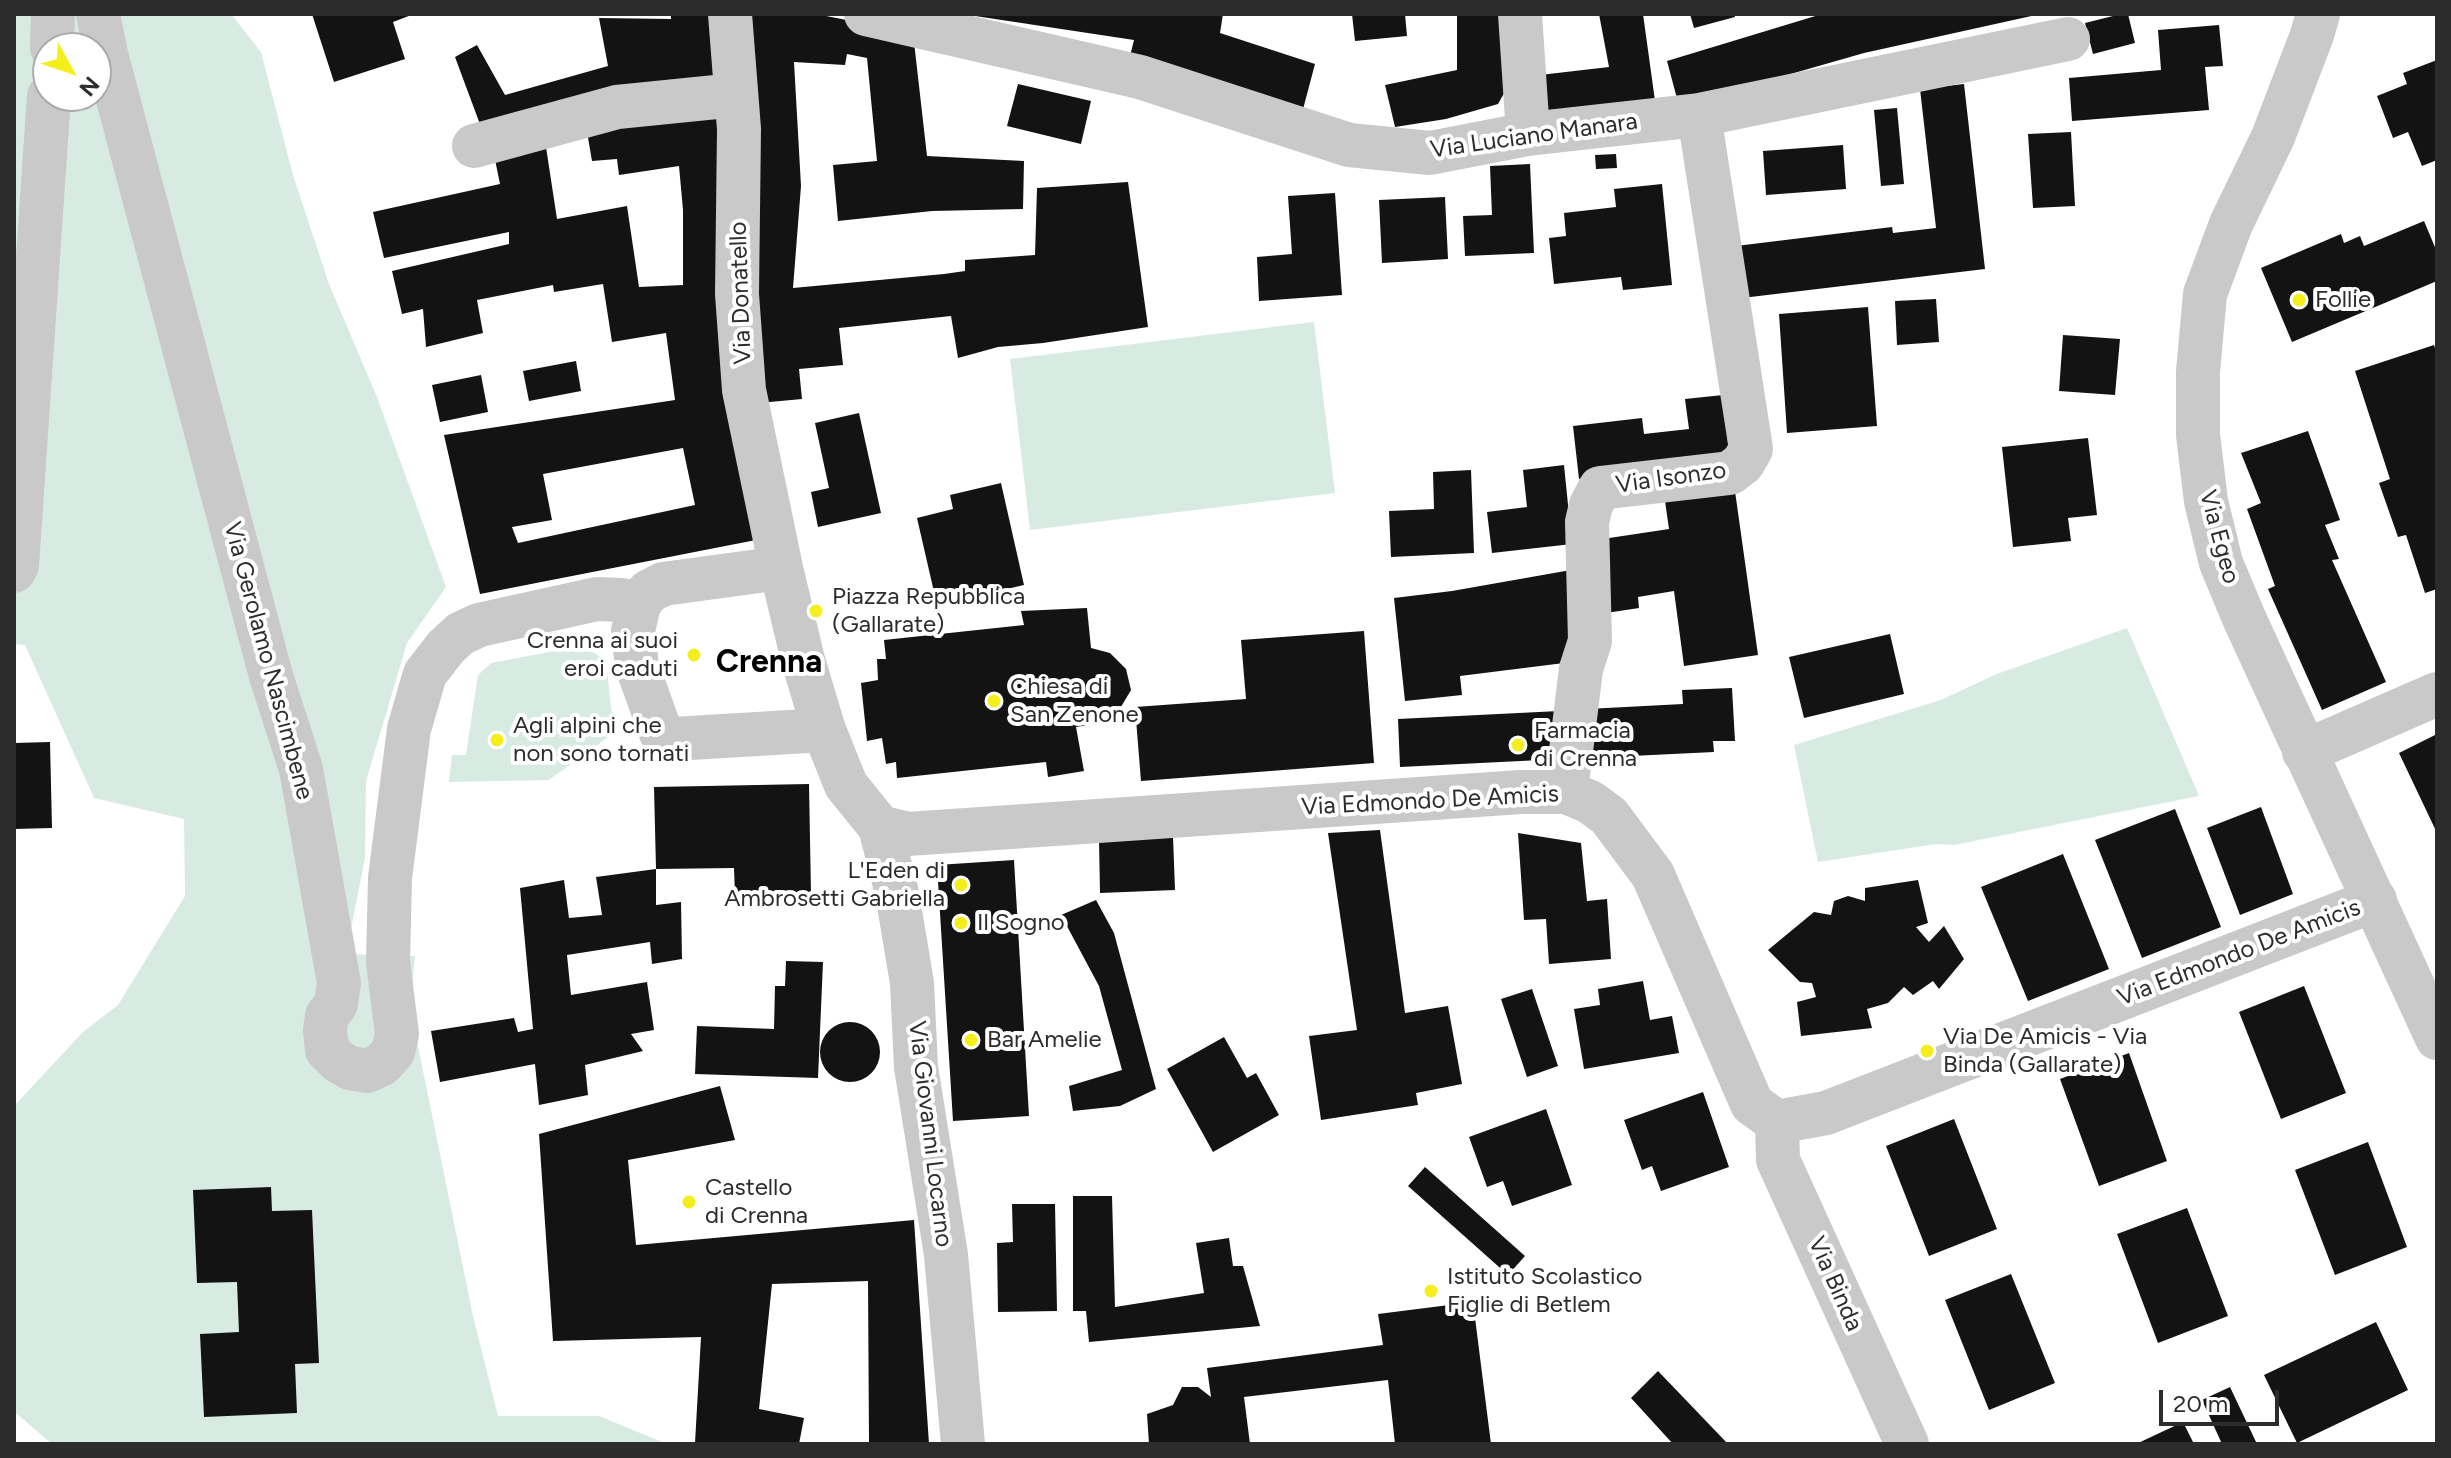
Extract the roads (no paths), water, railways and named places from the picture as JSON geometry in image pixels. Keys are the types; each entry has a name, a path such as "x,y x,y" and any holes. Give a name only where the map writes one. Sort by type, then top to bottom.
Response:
{"street":[{"name":"Via Gerolamo Nascimbene","path":"98,14 271,676 301,769 339,983 336,1004 327,1016 325,1030 327,1050 338,1061 350,1068 367,1071 382,1064 393,1052 397,1034 388,962 390,878 409,729 425,674 460,634 479,625 597,599 639,604"},
{"name":"Via Donatello","path":"730,14 739,129 737,294 744,390 781,568 824,730 846,785 880,827"},
{"name":"Via Luciano Manara","path":"866,14 1140,77 1349,145 1430,153 1528,134 1699,115 2068,39"},
{"path":"1520,14 1528,134"},
{"name":"Via Egeo","path":"2318,14 2273,137 2231,224 2205,294 2198,372 2198,435 2206,501 2221,563 2304,752 2437,1038"},
{"path":"474,146 617,107 736,95"},
{"path":"14,571 17,565 48,112"},
{"name":"Via Isonzo","path":"1566,792 1581,669 1590,641 1587,522 1600,488 1730,473 1743,463 1751,449 1699,115"},
{"path":"781,568 663,584 648,592 639,604 633,631 637,666 661,733 673,739 824,730"},
{"path":"2304,752 2437,694"},
{"name":"Via Edmondo De Amicis","path":"880,827 908,834 1521,792 1566,792 1590,802 1609,816 1653,875 1752,1104 1777,1122 1826,1113 2375,900"},
{"name":"Via Giovanni Locarno","path":"880,827 897,893 912,983 916,1067 946,1255 963,1444"},
{"name":"Via Binda","path":"1777,1122 1778,1160 1907,1444"}],"place":[{"name":"Follie","path":"2299,300"},
{"name":"Piazza Repubblica (Gallarate)","path":"816,611"},
{"name":"Crenna ai suoi eroi caduti","path":"694,655"},
{"name":"Chiesa di San Zenone","path":"994,701"},
{"name":"Agli alpini che non sono tornati","path":"497,740"},
{"name":"Farmacia di Crenna","path":"1518,745"},
{"name":"L'Eden di Ambrosetti Gabriella","path":"961,885"},
{"name":"Il Sogno","path":"961,923"},
{"name":"Bar Amelie","path":"971,1040"},
{"name":"Via De Amicis - Via Binda (Gallarate)","path":"1927,1051"},
{"name":"Castello di Crenna","path":"689,1202"},
{"name":"Istituto Scolastico Figlie di Betlem","path":"1431,1291"}],"district":[{"name":"Crenna","path":"769,663"}]}
